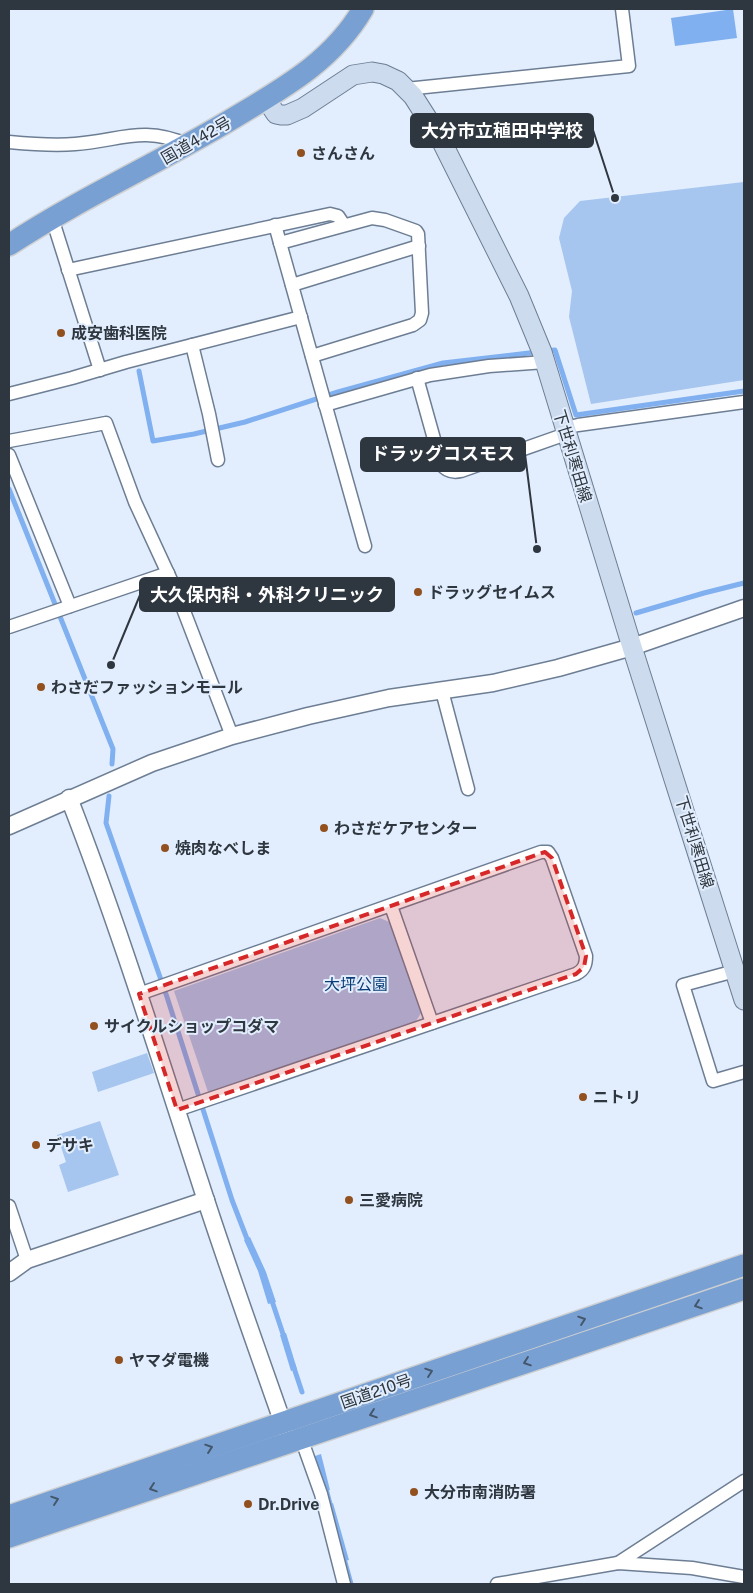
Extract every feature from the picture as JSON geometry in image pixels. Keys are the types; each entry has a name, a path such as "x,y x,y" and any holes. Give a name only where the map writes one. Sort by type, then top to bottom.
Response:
{"highway":[{"name":"国道442号","path":"9,244 52,218 188,145 296,80 326,55 346,34 363,9"},
{"name":"国道210号","path":"9,1537 744,1266"},
{"name":"国道210号","path":"9,1516 291,1434 744,1289"}],"main road":[{"name":"下世利寒田線","path":"266,99 276,114 287,115 303,108 353,75 366,72 383,74 393,78 406,89 418,104 440,140 473,202 519,296 545,362 632,648 739,973 744,1000"}],"street":[{"path":"406,89 629,66 622,9"},
{"path":"9,142 76,144 143,134 169,137 188,145"},
{"path":"68,270 330,214 338,216 344,225"},
{"path":"52,218 100,370"},
{"path":"280,243 372,218 385,220 418,232 422,314 420,320 413,325 312,356"},
{"path":"275,225 365,546"},
{"path":"292,285 419,246"},
{"path":"9,394 301,317"},
{"path":"192,345 218,460"},
{"path":"325,405 417,378 489,366 545,362"},
{"path":"417,378 441,464 447,470 456,472 578,425 744,402"},
{"path":"9,441 106,423 135,502 182,605 232,736"},
{"path":"9,455 70,606"},
{"path":"9,626 168,573"},
{"path":"9,826 69,798 170,756 232,736 308,716 389,698 512,679 584,662 632,648 744,608"},
{"path":"442,691 468,789"},
{"path":"69,798 146,992 185,1108 206,1200 291,1434 321,1494 344,1584"},
{"path":"146,992 541,852 548,852 552,858 586,956 584,967 581,972 576,974 185,1108"},
{"path":"390,906 432,1023"},
{"path":"739,973 683,985 713,1081 744,1072"},
{"path":"9,1273 27,1260 206,1200"},
{"path":"9,1206 27,1260"},
{"path":"618,1563 744,1481"},
{"path":"497,1584 618,1563 692,1568 744,1577"}],"highlighted area":[{"path":"545,852 552,858 586,956 584,967 576,974 177,1110 139,994"}],"green space":[{"path":"744,182 744,380 591,404 569,317 572,291 559,238 564,218 580,201"},
{"name":"大坪公園","path":"380,918 394,924 423,1010 416,1021 208,1092 174,991"},
{"path":"147,1053 154,1073 98,1092 92,1072"},
{"path":"100,1121 119,1175 68,1192 59,1165 66,1162 57,1135"}],"shaded area":[{"path":"733,9 737,38 675,46 671,18"},
{"path":"250,1237 266,1272 276,1302 268,1304 258,1271 244,1240"},
{"path":"286,1333 297,1369 291,1371 280,1335"},
{"path":"321,1454 330,1490 324,1492 315,1456"},
{"path":"333,1503 349,1560 341,1562 327,1505"}],"waterway":[{"path":"545,351 555,350 576,415 744,391"},
{"path":"139,371 153,441 245,422 338,392 443,363 537,352"},
{"path":"9,489 113,749 112,764"},
{"path":"636,613 744,583"},
{"path":"109,796 106,823 167,997 232,1200 249,1244"},
{"path":"271,1298 285,1340"},
{"path":"293,1365 302,1392"},
{"path":"325,1485 331,1508"},
{"path":"343,1555 351,1584"}],"place":[{"name":"さんさん","path":"301,153"},
{"name":"大分市立稙田中学校","path":"615,198"},
{"name":"成安歯科医院","path":"61,333"},
{"name":"ドラッグコスモス","path":"537,549"},
{"name":"ドラッグセイムス","path":"418,592"},
{"name":"大久保内科・外科クリニック","path":"111,665"},
{"name":"わさだファッションモール","path":"41,687"},
{"name":"わさだケアセンター","path":"324,828"},
{"name":"焼肉なべしま","path":"165,848"},
{"name":"サイクルショップコダマ","path":"94,1026"},
{"name":"ニトリ","path":"583,1097"},
{"name":"デサキ","path":"36,1145"},
{"name":"三愛病院","path":"349,1200"},
{"name":"ヤマダ電機","path":"119,1360"},
{"name":"大分市南消防署","path":"414,1492"},
{"name":"Dr.Drive","path":"248,1504"}]}
